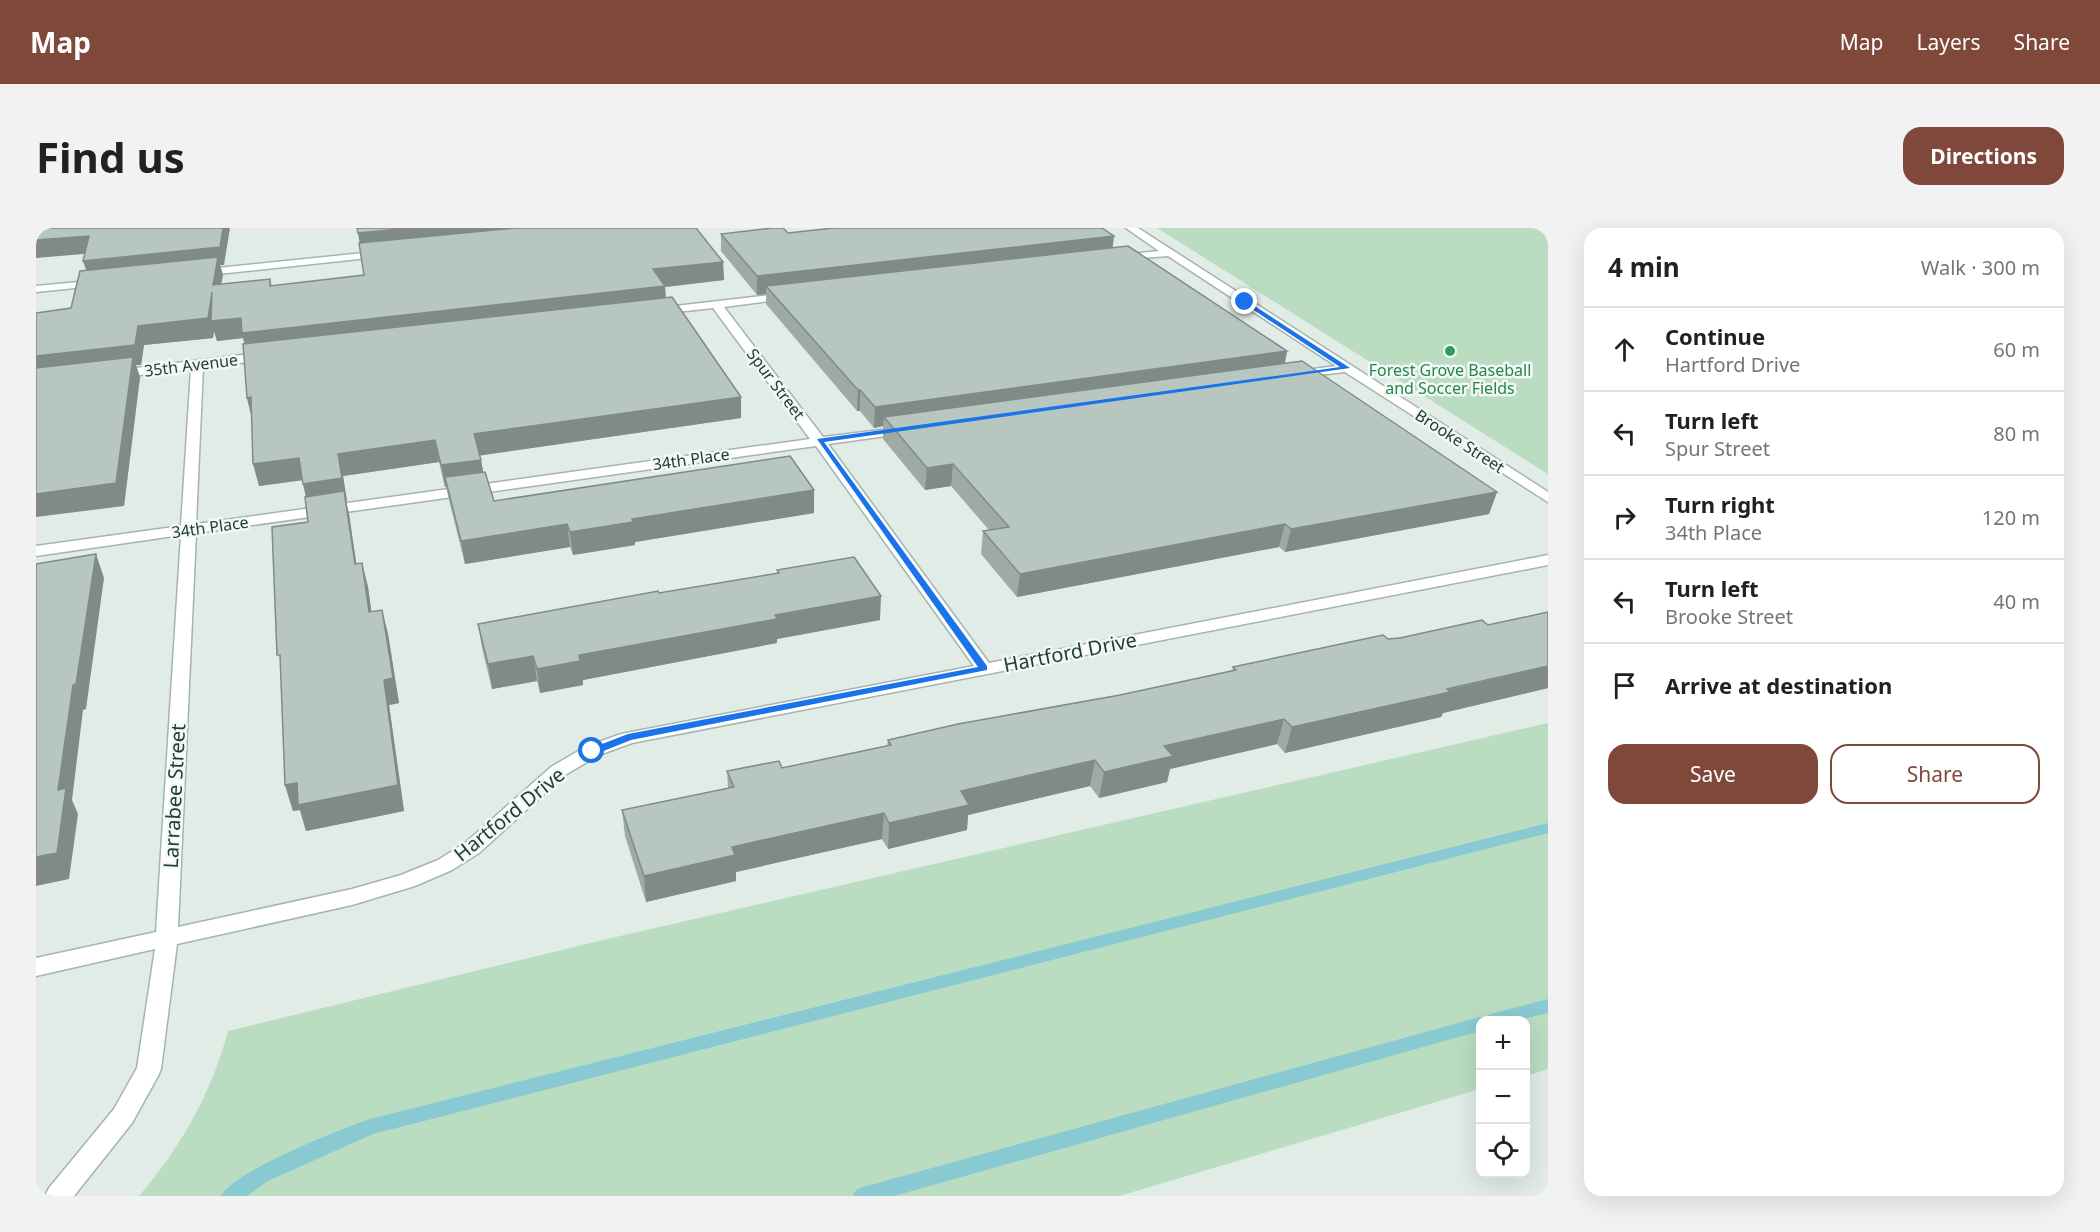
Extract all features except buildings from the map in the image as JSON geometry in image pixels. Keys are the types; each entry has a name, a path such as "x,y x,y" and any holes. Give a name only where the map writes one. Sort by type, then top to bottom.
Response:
{"street":[{"name":"Brooke Street","path":"1131,228 1548,498"},
{"path":"186,269 390,249"},
{"path":"1108,260 1168,252"},
{"path":"36,279 106,272"},
{"path":"36,289 116,281"},
{"path":"640,314 800,295"},
{"name":"Spur Street","path":"717,305 984,668"},
{"name":"35th Avenue","path":"105,375 278,355"},
{"name":"Larrabee Street","path":"58,1196 123,1116 149,1069 167,939 197,364"},
{"path":"1279,377 1347,368"},
{"name":"34th Place","path":"36,551 923,427"},
{"name":"Hartford Drive","path":"36,967 352,897 417,877 445,865 472,848 558,771 592,751 628,738 1548,560"}],"green space":[{"name":"Forest Grove Baseball and Soccer Fields","path":"1157,228 1548,228 1548,474"},
{"path":"1548,723 1548,1069 1530,1075 1530,1016 1476,1016 1476,1090 1119,1196 139,1196 168,1158 193,1119 213,1076 228,1031 607,939"}],"waterway":[{"path":"231,1196 261,1175 370,1127 1548,828"},
{"path":"1509,1016 1548,1006"},
{"path":"863,1196 1476,1025"}],"place":[{"name":"Forest Grove Baseball and Soccer Fields","path":"1450,351"}],"route":[{"path":"592,751 628,738 984,668 819,441 1347,368 1245,302"}]}
